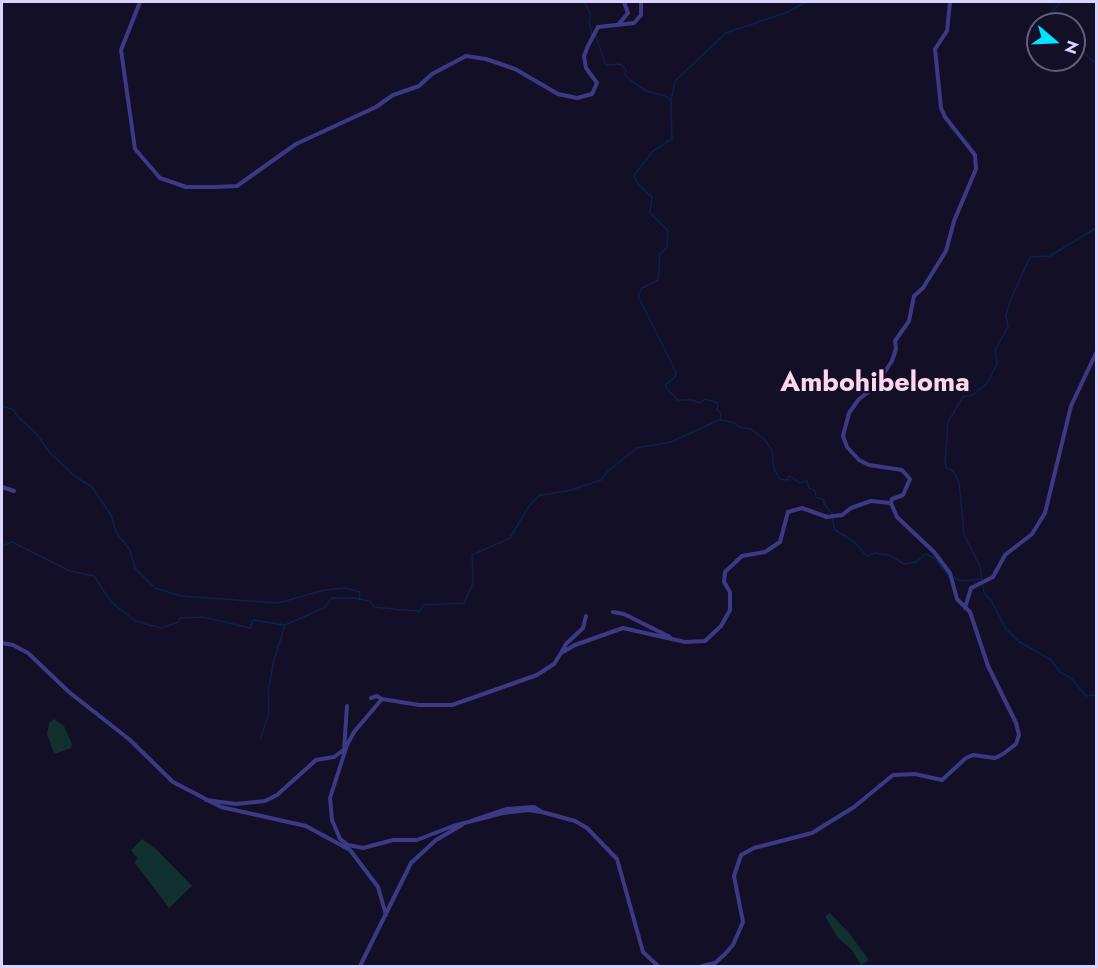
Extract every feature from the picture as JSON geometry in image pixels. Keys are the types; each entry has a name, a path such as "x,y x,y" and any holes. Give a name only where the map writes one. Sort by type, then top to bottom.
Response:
{"street":[{"path":"140,2 121,50 135,149 160,178 186,187 237,186 296,144 376,107 393,95 419,86 432,74 466,56 486,59 515,69 558,94 577,98 592,94 597,81 585,69 584,54 598,27 628,26 639,19 640,2"},
{"path":"617,25 622,23 627,13 624,2"},
{"path":"702,966 715,963 734,945 743,922 734,876 734,869 741,855 754,848 812,833 854,807 892,775 915,774 942,780 966,758 973,755 995,758 1016,744 1018,728 988,666 970,612 957,598 952,577 934,552 897,517 891,504 892,499 903,495 908,488 910,479 907,473 860,460 847,447 843,436 849,413 859,399 874,388 892,361 896,349 895,341 909,321 914,296 923,288 946,251 954,221 976,169 975,155 945,117 941,108 935,49 949,23 950,2"},
{"path":"965,608 968,593 982,581 993,577 1005,555 1032,534 1045,513 1071,406 1096,352"},
{"path":"2,487 14,491"},
{"path":"561,653 575,645 622,628 673,639 705,641 721,626 730,610 730,592 724,582 725,572 742,556 765,552 780,542 788,512 802,508 827,517 871,501 891,504"},
{"path":"613,612 624,614 673,639"},
{"path":"371,698 376,696 382,699 432,706 452,705 545,672 566,644 583,628 586,616"},
{"path":"2,643 13,645 28,654 69,692 130,740 160,771 206,800 239,813 293,822 346,846 363,848 393,840 417,840 507,809 534,807 542,812 581,824 617,859 643,952 658,966"},
{"path":"206,800 236,804 265,801 277,795 316,760 334,757 344,750 354,732 382,699"},
{"path":"344,750 347,706"},
{"path":"347,745 330,798 334,830 372,876 384,903 386,915"},
{"path":"360,966 392,904 399,882 411,863 436,840 465,824"},
{"path":"384,903 392,904"}],"green space":[{"path":"54,719 64,726 72,744 71,748 54,754 47,734 49,723"},
{"path":"142,839 156,849 192,886 169,908 135,863 137,858 131,850"},
{"path":"830,913 849,933 869,960 861,965 852,950 838,938 825,916"}],"waterway":[{"path":"584,2 591,14 589,21 592,35"},
{"path":"671,101 675,81 726,33 788,12 806,2"},
{"path":"1052,12 1061,2"},
{"path":"596,37 606,65 620,64 626,70 625,75 634,83 647,91 668,97 671,101 672,139 653,151 634,175 638,184 652,197 650,213 668,231 667,247 660,254 658,280 642,288 638,296 676,372 675,377 665,385 667,389 678,400 693,400 700,403 705,399 716,402 717,410 721,413 720,420 751,429 764,439 772,450 774,469 780,479 787,480 790,476 800,483 807,481 809,488 815,491 816,497 824,500 824,504 832,513 834,529 854,542 867,556 875,553 889,555 904,564 916,562 926,554 934,558 949,576"},
{"path":"1086,55 1096,64"},
{"path":"1096,228 1050,256 1030,257 1010,301 1006,316 1008,327 995,350 997,364 988,382 973,395 963,397 948,422 945,462 946,468 953,471 959,482 964,535 980,566 984,593 991,600 1006,629 1018,641 1051,660 1060,672 1071,678 1086,696 1096,695"},
{"path":"2,406 14,410 17,416 35,432 51,454 76,477 92,487 111,515 116,532 130,550 135,568 155,588 181,596 278,603 325,590 345,588 360,592 359,600"},
{"path":"260,739 269,714 268,692 274,660 285,625 324,608 332,598 353,598 370,601 374,607 420,611 423,605 464,603 473,583 472,555 510,538 529,506 540,495 568,491 601,480 608,471 637,448 671,442 719,420"},
{"path":"2,546 12,542 70,571 94,576 111,602 134,620 145,624 161,628 179,622 180,618 203,617 250,628 253,620 284,625"},
{"path":"953,578 963,581 981,579"}],"district":[{"name":"Ambohibeloma","path":"875,384"}]}
